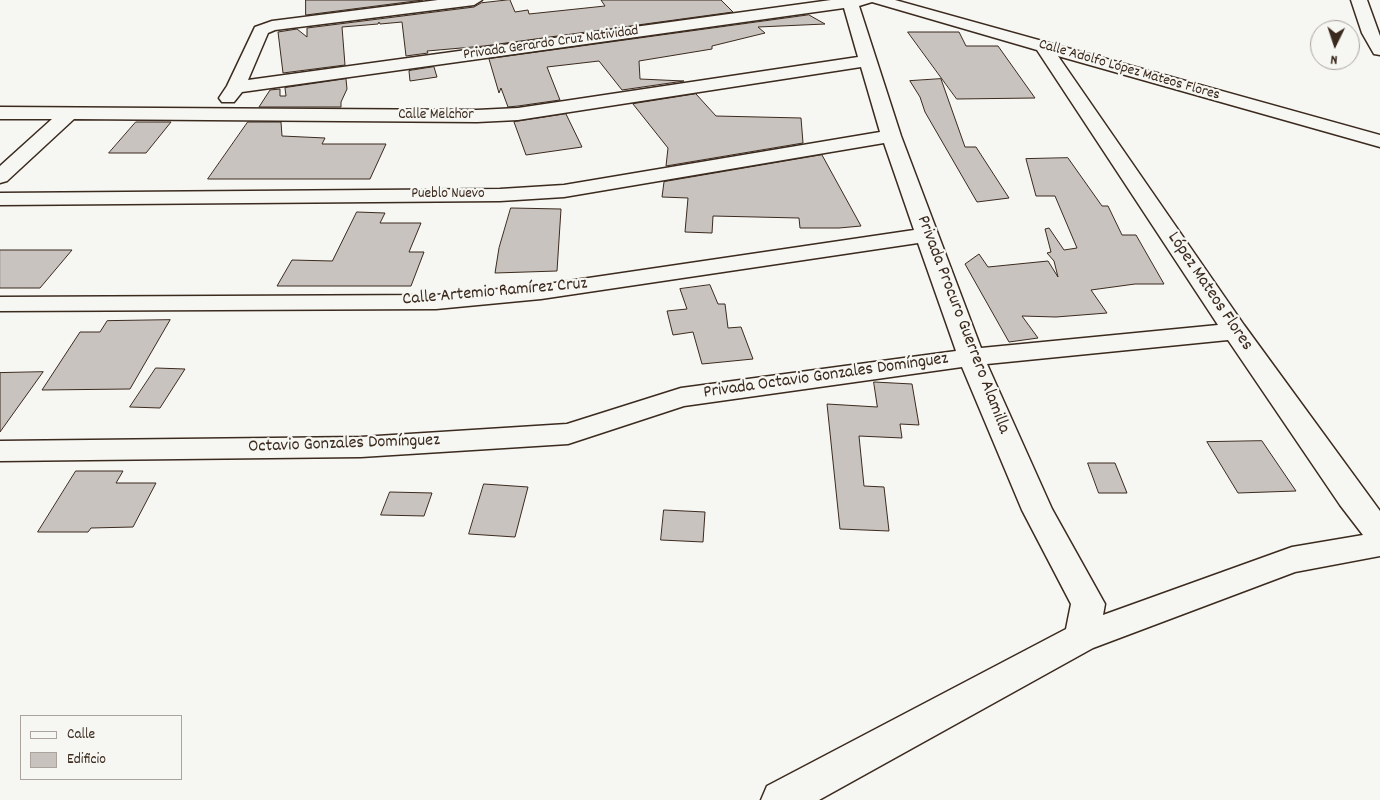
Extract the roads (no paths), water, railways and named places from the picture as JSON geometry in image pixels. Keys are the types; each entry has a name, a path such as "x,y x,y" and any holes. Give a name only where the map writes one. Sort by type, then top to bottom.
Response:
{"street":[{"path":"214,115 236,87 261,30 272,26 474,0"},
{"name":"Calle Adolfo López Mateos Flores","path":"878,0 1380,141"},
{"path":"1359,0 1370,33 1380,50"},
{"name":"Privada Procuro Guerrero Alamilla","path":"858,1 868,61 891,136 971,357 1037,510 1088,604 1081,638"},
{"name":"Privada Gerardo Cruz Natividad","path":"236,87 858,1"},
{"name":"López Mateos Flores","path":"1044,46 1235,331 1351,497 1380,533"},
{"name":"Calle Melchor","path":"0,113 477,116 518,114 868,61"},
{"path":"0,177 70,113"},
{"name":"Pueblo Nuevo","path":"0,198 500,195 564,191 891,136"},
{"name":"Calle Artemio Ramírez Cruz","path":"0,304 436,302 541,292 926,235"},
{"name":"Privada Octavio Gonzales Domínguez","path":"681,397 971,357 1235,331"},
{"name":"Octavio Gonzales Domínguez","path":"0,451 361,447 568,434 681,397"},
{"path":"781,800 1081,638 1292,560 1380,544"}]}
